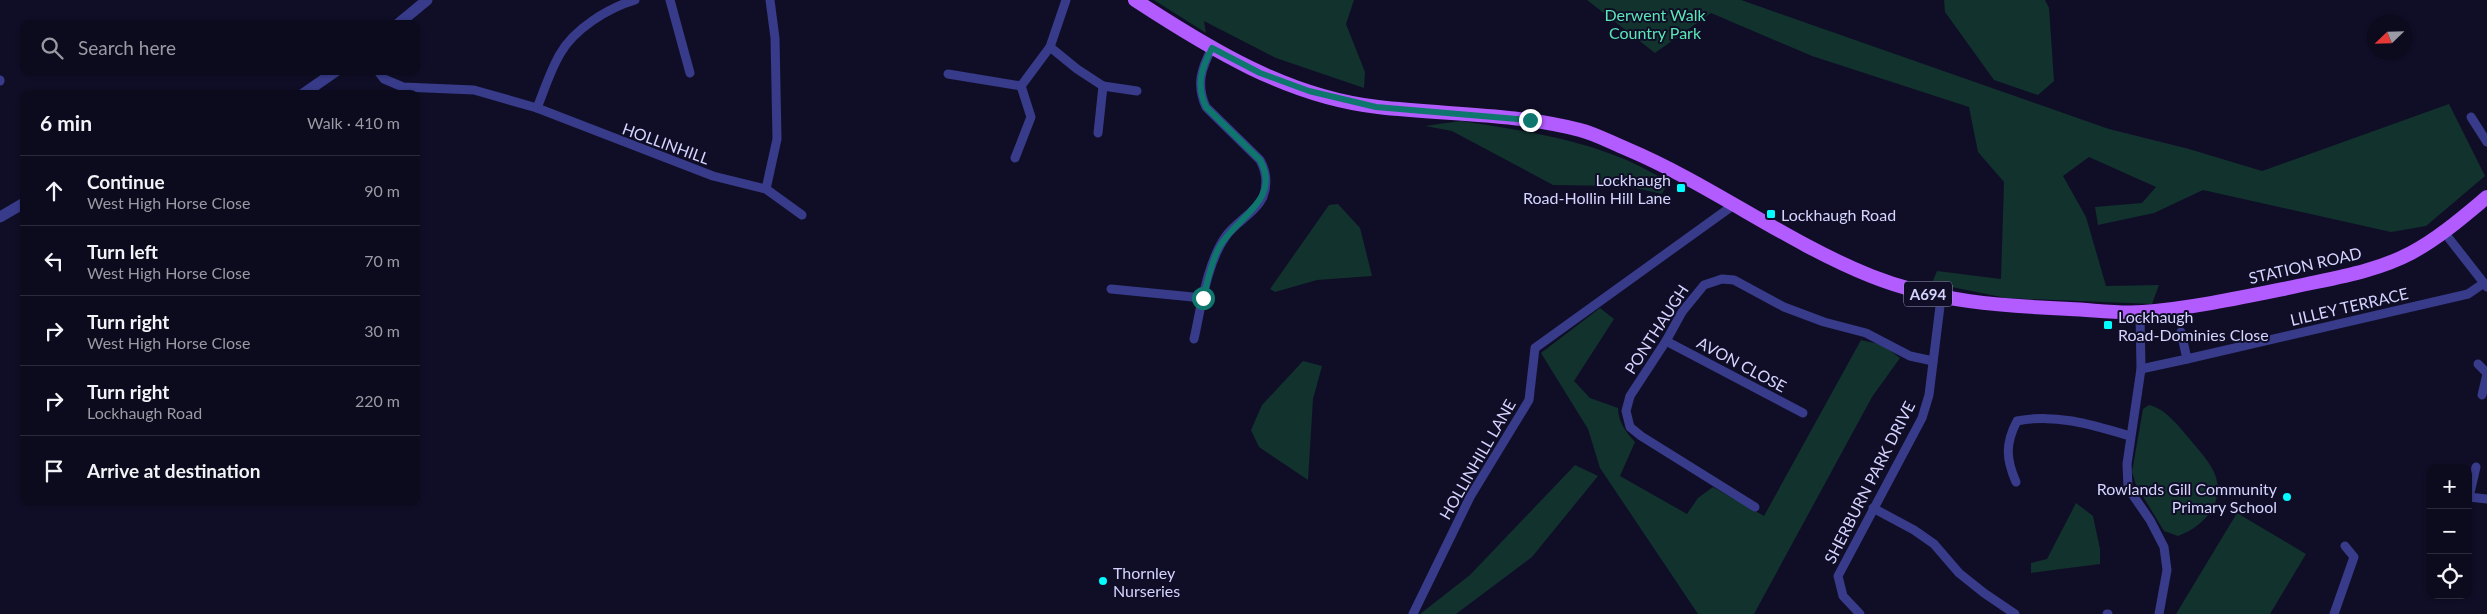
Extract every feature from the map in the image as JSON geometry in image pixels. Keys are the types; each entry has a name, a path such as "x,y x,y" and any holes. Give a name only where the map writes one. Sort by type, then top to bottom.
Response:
{"main road":[{"name":"A694","path":"1135,0 1212,48 1260,73 1309,91 1376,107 1498,116 1530,120 1583,131 1649,158 1813,248 1872,276 1941,298 1990,305 2140,313"},
{"name":"STATION ROAD","path":"2140,313 2211,303 2358,273 2410,254 2444,232 2487,197"}],"street":[{"path":"403,20 427,0"},
{"path":"537,108 560,53 588,24 620,4 635,0"},
{"path":"670,0 690,73"},
{"path":"770,0 775,38 777,139 766,189 802,215"},
{"path":"1021,86 1050,47 1066,0"},
{"path":"1050,47 1077,69 1103,86 1137,91"},
{"path":"1194,339 1203,298 1218,249 1226,235 1262,198 1266,177 1265,169 1260,160 1206,107 1201,96 1199,81 1203,65 1212,48"},
{"path":"948,74 1021,86"},
{"path":"309,90 330,75"},
{"name":"HOLLINHILL","path":"381,75 384,79 402,87 474,90 537,108 713,176 766,189"},
{"path":"1015,158 1031,116 1021,86"},
{"path":"1098,133 1103,86"},
{"path":"2470,117 2487,142"},
{"path":"0,217 20,204"},
{"name":"HOLLINHILL LANE","path":"1414,614 1470,497 1529,400 1535,348 1735,204"},
{"path":"2444,232 2485,285"},
{"name":"PONTHAUGH","path":"1755,507 1630,427 1626,411 1630,396 1666,341 1682,312 1704,286 1722,279 1734,280 1784,307 1824,322 1866,333 1910,356 1933,362"},
{"name":"LILLEY TERRACE","path":"2141,369 2468,294 2485,285"},
{"path":"1110,289 1203,298"},
{"name":"SHERBURN PARK DRIVE","path":"1860,614 1843,596 1838,576 1922,418 1929,395 1941,298"},
{"path":"2140,313 2141,369 2126,464 2128,488 2150,520 2164,547 2167,570 2159,614"},
{"path":"2181,332 2187,359"},
{"name":"AVON CLOSE","path":"1666,341 1803,413"},
{"path":"2478,364 2487,374 2482,395"},
{"path":"2016,482 2008,464 2009,436 2017,422 2031,418 2082,422 2130,436"},
{"path":"2476,468 2469,497 2487,499"},
{"path":"1873,508 1914,530 1934,544 1959,573 2015,614"},
{"path":"2334,614 2354,557 2345,546"}],"green space":[{"path":"1154,0 1354,0 1346,24 1365,72 1364,88 1276,58 1204,21 1206,33"},
{"name":"Derwent Walk Country Park","path":"1587,0 1741,0 2109,129 2189,149 2262,171 2449,104 2485,176 2426,226 2391,232 2203,190 2154,213 2098,225 2095,207 2142,203 2156,187 2089,157 2063,176 2086,217 2106,286 2159,285 2152,304 2006,298 1932,283 1937,271 2001,279 2004,182 1978,152 1969,107 1812,56 1711,13 1655,53"},
{"path":"1944,0 2045,0 2049,8 2054,81 2038,95 1994,80 1945,12"},
{"path":"1461,121 1542,135 1594,148 1644,168 1668,182 1662,194 1627,186 1553,185 1452,131 1425,126"},
{"path":"1338,204 1360,228 1372,276 1317,280 1275,292 1270,289 1329,205"},
{"path":"1600,308 1614,319 1574,381 1590,398 1618,408 1621,422 1635,442 1620,476 1687,514 1698,498 1713,487 1764,516 1861,340 1883,345 1900,358 1872,397 1754,614 1698,614 1600,468 1588,429 1541,353"},
{"path":"1303,361 1322,366 1313,399 1308,480 1259,447 1251,430 1262,405"},
{"path":"2149,405 2160,409 2179,427 2201,452 2213,470 2217,481 2218,492 2211,511 2197,526 2178,536 2164,531 2136,485 2132,472 2143,409"},
{"path":"1575,465 1598,476 1532,557 1456,614 1420,614 1470,575"},
{"path":"2076,503 2093,516 2100,549 2100,564 2031,573 2031,563 2047,559"},
{"path":"2237,513 2306,554 2270,614 2176,614"}],"place":[{"name":"Lockhaugh Road-Hollin Hill Lane","path":"1681,188"},
{"name":"Lockhaugh Road","path":"1771,214"},
{"name":"Lockhaugh Road-Dominies Close","path":"2108,325"},
{"name":"Rowlands Gill Community Primary School","path":"2287,497"},
{"name":"Thornley Nurseries","path":"1103,581"}],"route":[{"path":"1203,298 1218,249 1226,235 1262,198 1266,177 1265,169 1260,160 1206,107 1201,96 1199,81 1203,65 1212,48 1260,73 1309,91 1376,107 1490,115 1530,120"}]}
